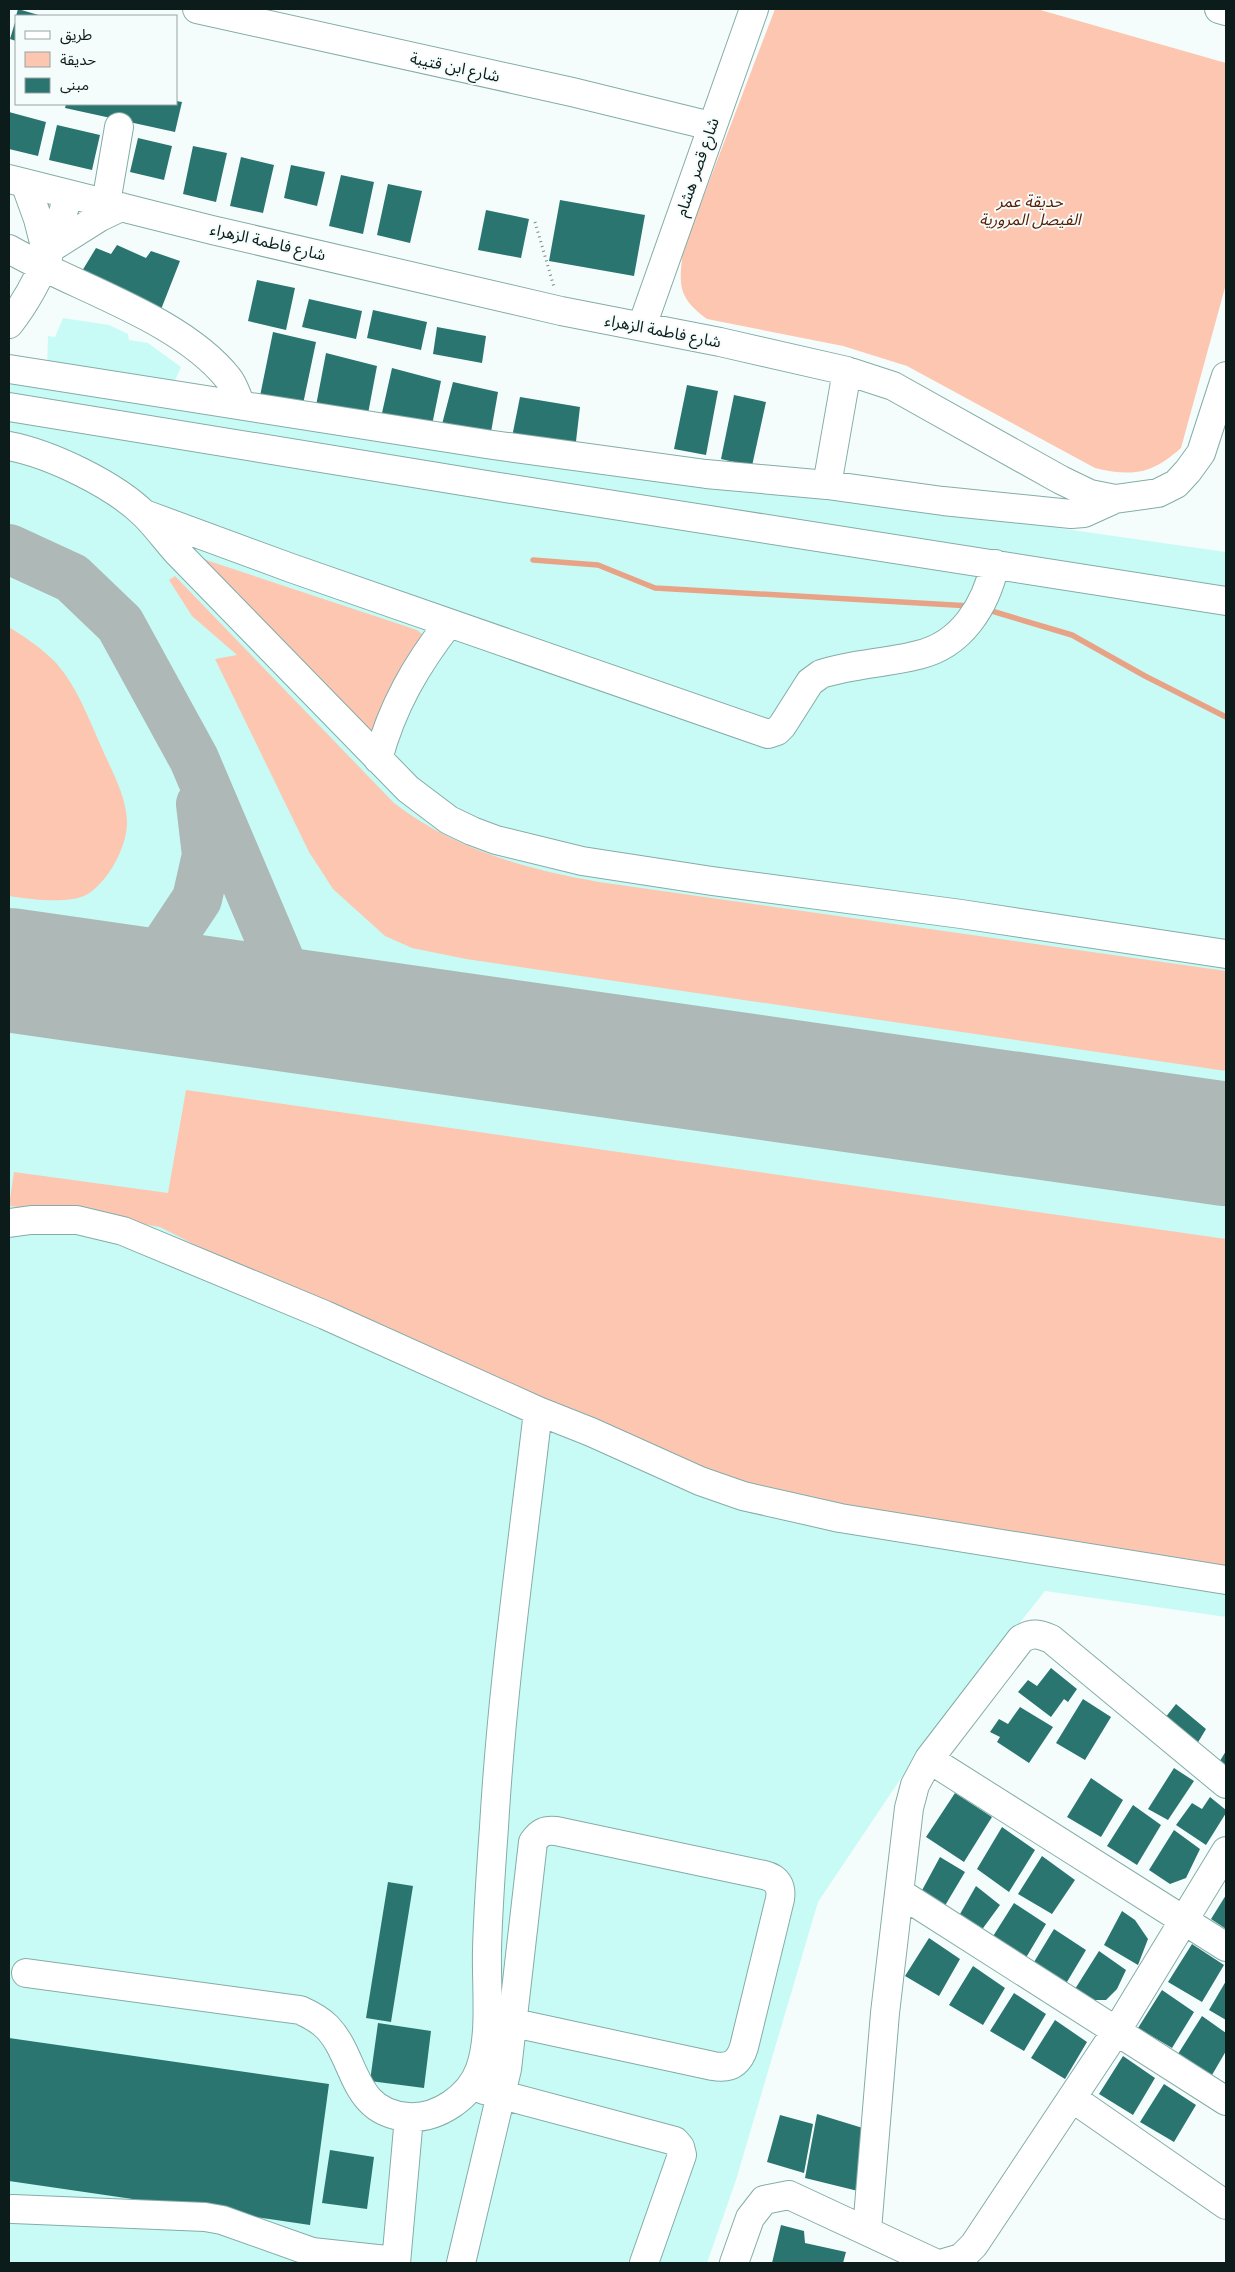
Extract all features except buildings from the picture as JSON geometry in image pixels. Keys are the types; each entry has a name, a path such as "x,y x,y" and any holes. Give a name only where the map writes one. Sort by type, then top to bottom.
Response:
{"street":[{"name":"شارع ابن قتيبة","path":"197,9 572,92 711,126"},
{"name":"شارع قصر هشام","path":"642,326 711,126 754,9"},
{"path":"1219,9 1226,11"},
{"path":"48,258 113,205 119,127"},
{"path":"17,181 38,219 48,258"},
{"name":"شارع فاطمة الزهراء","path":"17,181 68,195 561,311 642,326 847,372 893,386 1061,480 1090,494 1115,499 1158,493 1176,484 1188,471 1200,453 1226,376"},
{"path":"9,324 48,258 68,195"},
{"path":"9,249 48,258 140,314 184,338 211,359 230,379 241,405"},
{"path":"9,368 486,444 706,474 826,485 942,502 1071,514 1084,513 1115,499"},
{"path":"826,485 847,372"},
{"path":"9,407 499,487 1226,601"},
{"path":"9,446 48,458 83,473 144,514 768,734 777,731 782,726 810,682 821,674 920,655 939,647 956,635 971,620 983,603 991,584 995,564"},
{"path":"144,514 178,553 408,790 449,820 496,840 582,861 712,881 961,914 1226,954"},
{"path":"378,759 386,728 398,700 430,647 449,623"},
{"path":"9,1223 31,1220 78,1220 123,1231 325,1315 538,1411 591,1432 708,1484 744,1496 840,1518 1226,1580"},
{"path":"26,1973 300,2010 314,2017 327,2027 336,2040 364,2095 377,2106 392,2114 409,2117 428,2115 445,2109 471,2087 479,2072 486,2041 487,1949 499,1741 538,1411"},
{"path":"867,2230 885,2013 909,1808 915,1785 929,1759 1022,1638 1031,1634 1039,1634 1051,1639 1226,1784"},
{"path":"929,1759 1226,1947"},
{"path":"461,2263 502,2094 514,2023 533,1842 538,1834 547,1830 556,1831 764,1875 772,1877 779,1883 782,1891 746,2039 741,2057 734,2064 724,2068 713,2066 514,2023"},
{"path":"944,2263 960,2258 974,2245 1117,2030 1226,1851"},
{"path":"900,1893 1226,2101"},
{"path":"471,2087 666,2137 675,2141 680,2147 682,2155 644,2263"},
{"path":"1072,2098 1226,2205"},
{"path":"13,2209 205,2217 222,2220 312,2252 396,2262 409,2117"},
{"path":"734,2263 750,2218 764,2200 789,2195 935,2263"}],"path":[{"path":"535,222 561,311"}],"shaded area":[{"path":"63,318 109,325 128,334 129,340 148,343 181,367 172,387 47,367 48,336 55,337"},
{"path":"9,378 1226,552 1226,1617 1045,1591 928,1738 818,1902 736,2180 707,2263 9,2263"}],"green space":[{"name":"حديقة عمر الفيصل المرورية","path":"775,9 1037,9 1226,63 1226,284 1181,448 1161,463 1141,471 1120,472 1095,468 907,366 843,346 707,319 690,304 682,289 683,250"},
{"path":"190,552 209,561 417,630 428,639 377,745"},
{"path":"175,576 394,803 441,833 466,845 491,855 544,871 599,882 1226,971 1226,1071 466,959 412,948 385,936 333,889 309,852 215,659 237,655 192,616 169,580"},
{"path":"9,627 46,653 70,682 117,782 124,803 127,823 124,843 108,874 92,891 84,896 67,900 47,900 9,896"},
{"path":"186,1090 1226,1239 1226,1584 755,1503 211,1253 160,1227 90,1215 9,1206 14,1172 168,1193"}],"waterway":[{"path":"533,560 598,565 655,588 971,606"},
{"path":"985,609 1072,635 1145,676 1226,717"}],"taxiway":[{"path":"9,549 72,578 120,624 194,759 301,1011"},
{"path":"121,986 165,947 197,899 207,855 201,804"}],"runway":[{"path":"9,970 1226,1144"}]}
